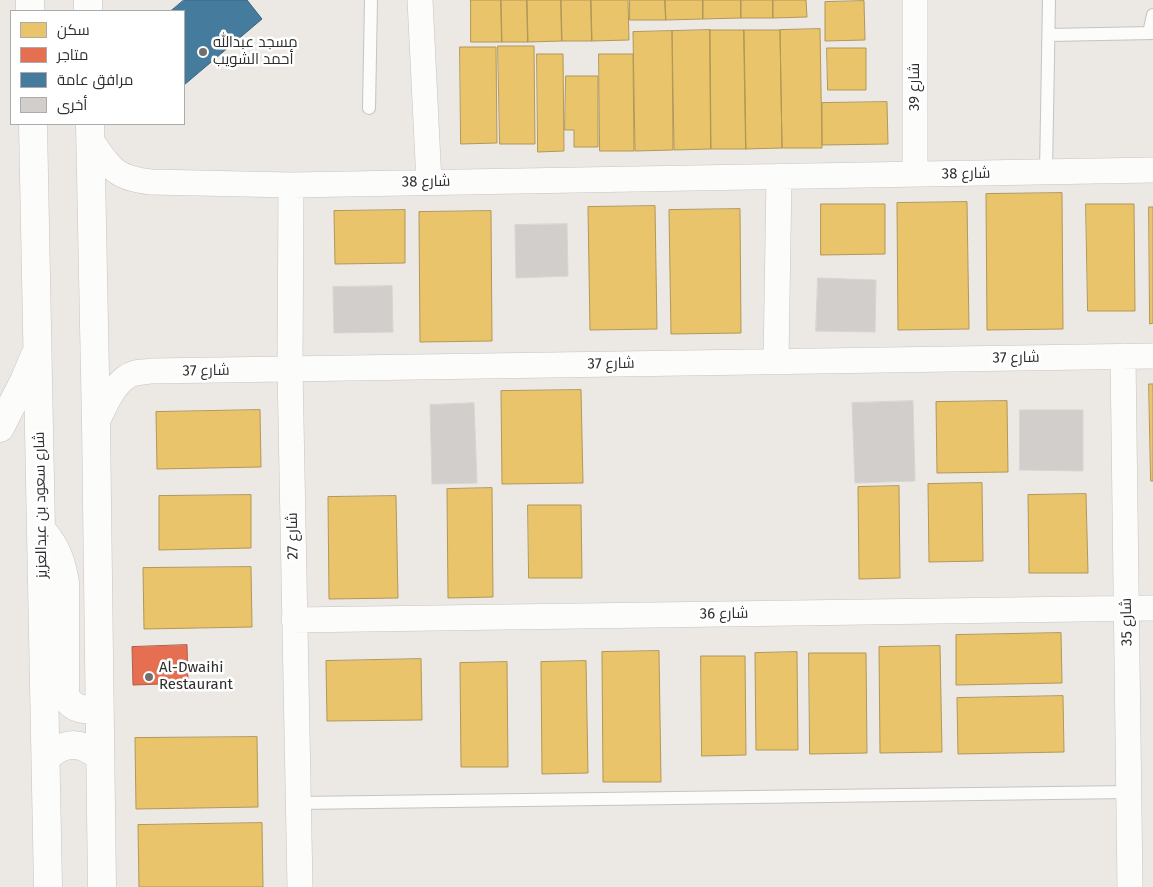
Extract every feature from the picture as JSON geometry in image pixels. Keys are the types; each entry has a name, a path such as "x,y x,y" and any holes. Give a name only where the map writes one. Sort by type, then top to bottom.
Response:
{"main road":[{"name":"شارع سعود بن عبدالعزيز","path":"33,125 48,887"},
{"path":"90,132 102,887"},
{"path":"0,428 25,379 38,346"},
{"path":"42,530 51,541 63,568 65,583 65,696 74,707 81,710 99,710"},
{"path":"46,758 62,746 72,745 83,746 92,750 100,757"}],"street":[{"path":"420,0 429,182"},
{"name":"شارع 39","path":"915,0 915,174"},
{"name":"شارع 38","path":"90,132 118,174 133,180 151,182 291,185 1153,170"},
{"path":"776,362 779,176"},
{"name":"شارع 27","path":"291,185 290,369 300,887"},
{"name":"شارع 35","path":"1124,356 1130,887"},
{"name":"شارع 37","path":"96,424 111,394 123,380 134,373 1153,356"},
{"name":"شارع 36","path":"294,620 1153,608"}],"lane":[{"path":"369,108 371,0"},
{"path":"1046,172 1049,0"},
{"path":"1048,35 1151,34 1153,15"},
{"path":"298,803 1129,792"}],"building: سكن":[{"path":"471,0 501,0 502,42 471,42"},
{"path":"501,0 527,0 528,42 502,42"},
{"path":"527,0 561,0 562,41 528,42"},
{"path":"561,0 591,0 592,41 562,41"},
{"path":"591,0 628,0 629,40 592,41"},
{"path":"630,0 665,0 666,20 630,20"},
{"path":"665,0 703,0 703,19 666,20"},
{"path":"703,0 741,0 741,18 703,19"},
{"path":"741,0 773,0 773,18 741,18"},
{"path":"773,0 806,0 807,17 773,18"},
{"path":"864,1 865,40 825,41 825,2"},
{"path":"820,29 822,148 782,148 780,30"},
{"path":"710,30 711,149 674,150 672,31"},
{"path":"710,30 744,30 746,149 711,149"},
{"path":"744,30 780,30 782,148 746,149"},
{"path":"672,31 673,150 635,151 633,32"},
{"path":"498,46 534,46 535,144 500,144"},
{"path":"460,47 496,47 497,143 461,144"},
{"path":"827,48 866,48 866,90 828,90"},
{"path":"537,54 563,54 564,151 538,152"},
{"path":"599,54 633,54 634,151 600,151"},
{"path":"566,76 598,76 598,147 574,147 574,130 565,130"},
{"path":"887,102 888,144 822,145 822,103"},
{"path":"1062,193 1063,329 987,330 986,194"},
{"path":"967,202 969,329 898,330 897,203"},
{"path":"821,204 885,204 885,254 821,255"},
{"path":"1086,204 1134,204 1135,311 1088,311"},
{"path":"655,206 657,329 590,330 588,207"},
{"path":"1149,207 1153,207 1153,323 1150,324"},
{"path":"740,209 741,333 671,334 669,210"},
{"path":"405,210 405,263 335,264 334,211"},
{"path":"491,211 492,341 420,342 419,212"},
{"path":"1149,384 1153,384 1153,481 1151,481"},
{"path":"581,390 583,483 502,484 501,391"},
{"path":"1007,401 1008,472 937,473 936,402"},
{"path":"260,410 261,467 157,469 156,412"},
{"path":"982,483 983,561 929,562 928,484"},
{"path":"899,486 900,578 859,579 858,487"},
{"path":"492,488 493,597 448,598 447,489"},
{"path":"1086,494 1088,573 1029,573 1028,495"},
{"path":"251,495 251,548 159,550 159,496"},
{"path":"396,496 398,598 329,599 328,497"},
{"path":"528,505 581,505 582,578 529,578"},
{"path":"251,567 252,627 144,629 143,568"},
{"path":"1061,633 1062,683 956,685 956,635"},
{"path":"940,646 942,752 880,753 879,647"},
{"path":"659,651 661,782 603,782 602,652"},
{"path":"797,652 798,750 756,750 755,653"},
{"path":"809,653 866,653 867,753 810,754"},
{"path":"701,656 745,656 746,755 702,756"},
{"path":"421,659 422,720 327,721 326,661"},
{"path":"586,661 588,773 542,774 541,662"},
{"path":"507,662 508,767 461,767 460,663"},
{"path":"1063,696 1064,752 958,754 957,698"},
{"path":"257,737 258,807 136,809 135,738"},
{"path":"262,823 263,887 139,887 138,825"}],"building: متاجر":[{"path":"187,645 188,683 133,685 132,647"}],"building: مرافق عامة":[{"name":"مسجد عبدالله أحمد الشويب","path":"184,0 247,0 262,19 185,84 185,10 172,10"}],"building: أخرى":[{"path":"567,224 568,276 516,278 515,225"},
{"path":"818,278 876,280 875,332 816,331"},
{"path":"392,286 393,332 334,333 333,287"},
{"path":"913,401 915,481 855,483 852,403"},
{"path":"474,403 477,483 432,484 430,405"},
{"path":"1020,410 1083,410 1083,471 1020,470"}],"place":[{"name":"مسجد عبدالله أحمد الشويب","path":"203,52"},
{"name":"Al-Dwaihi Restaurant","path":"149,677"}]}
